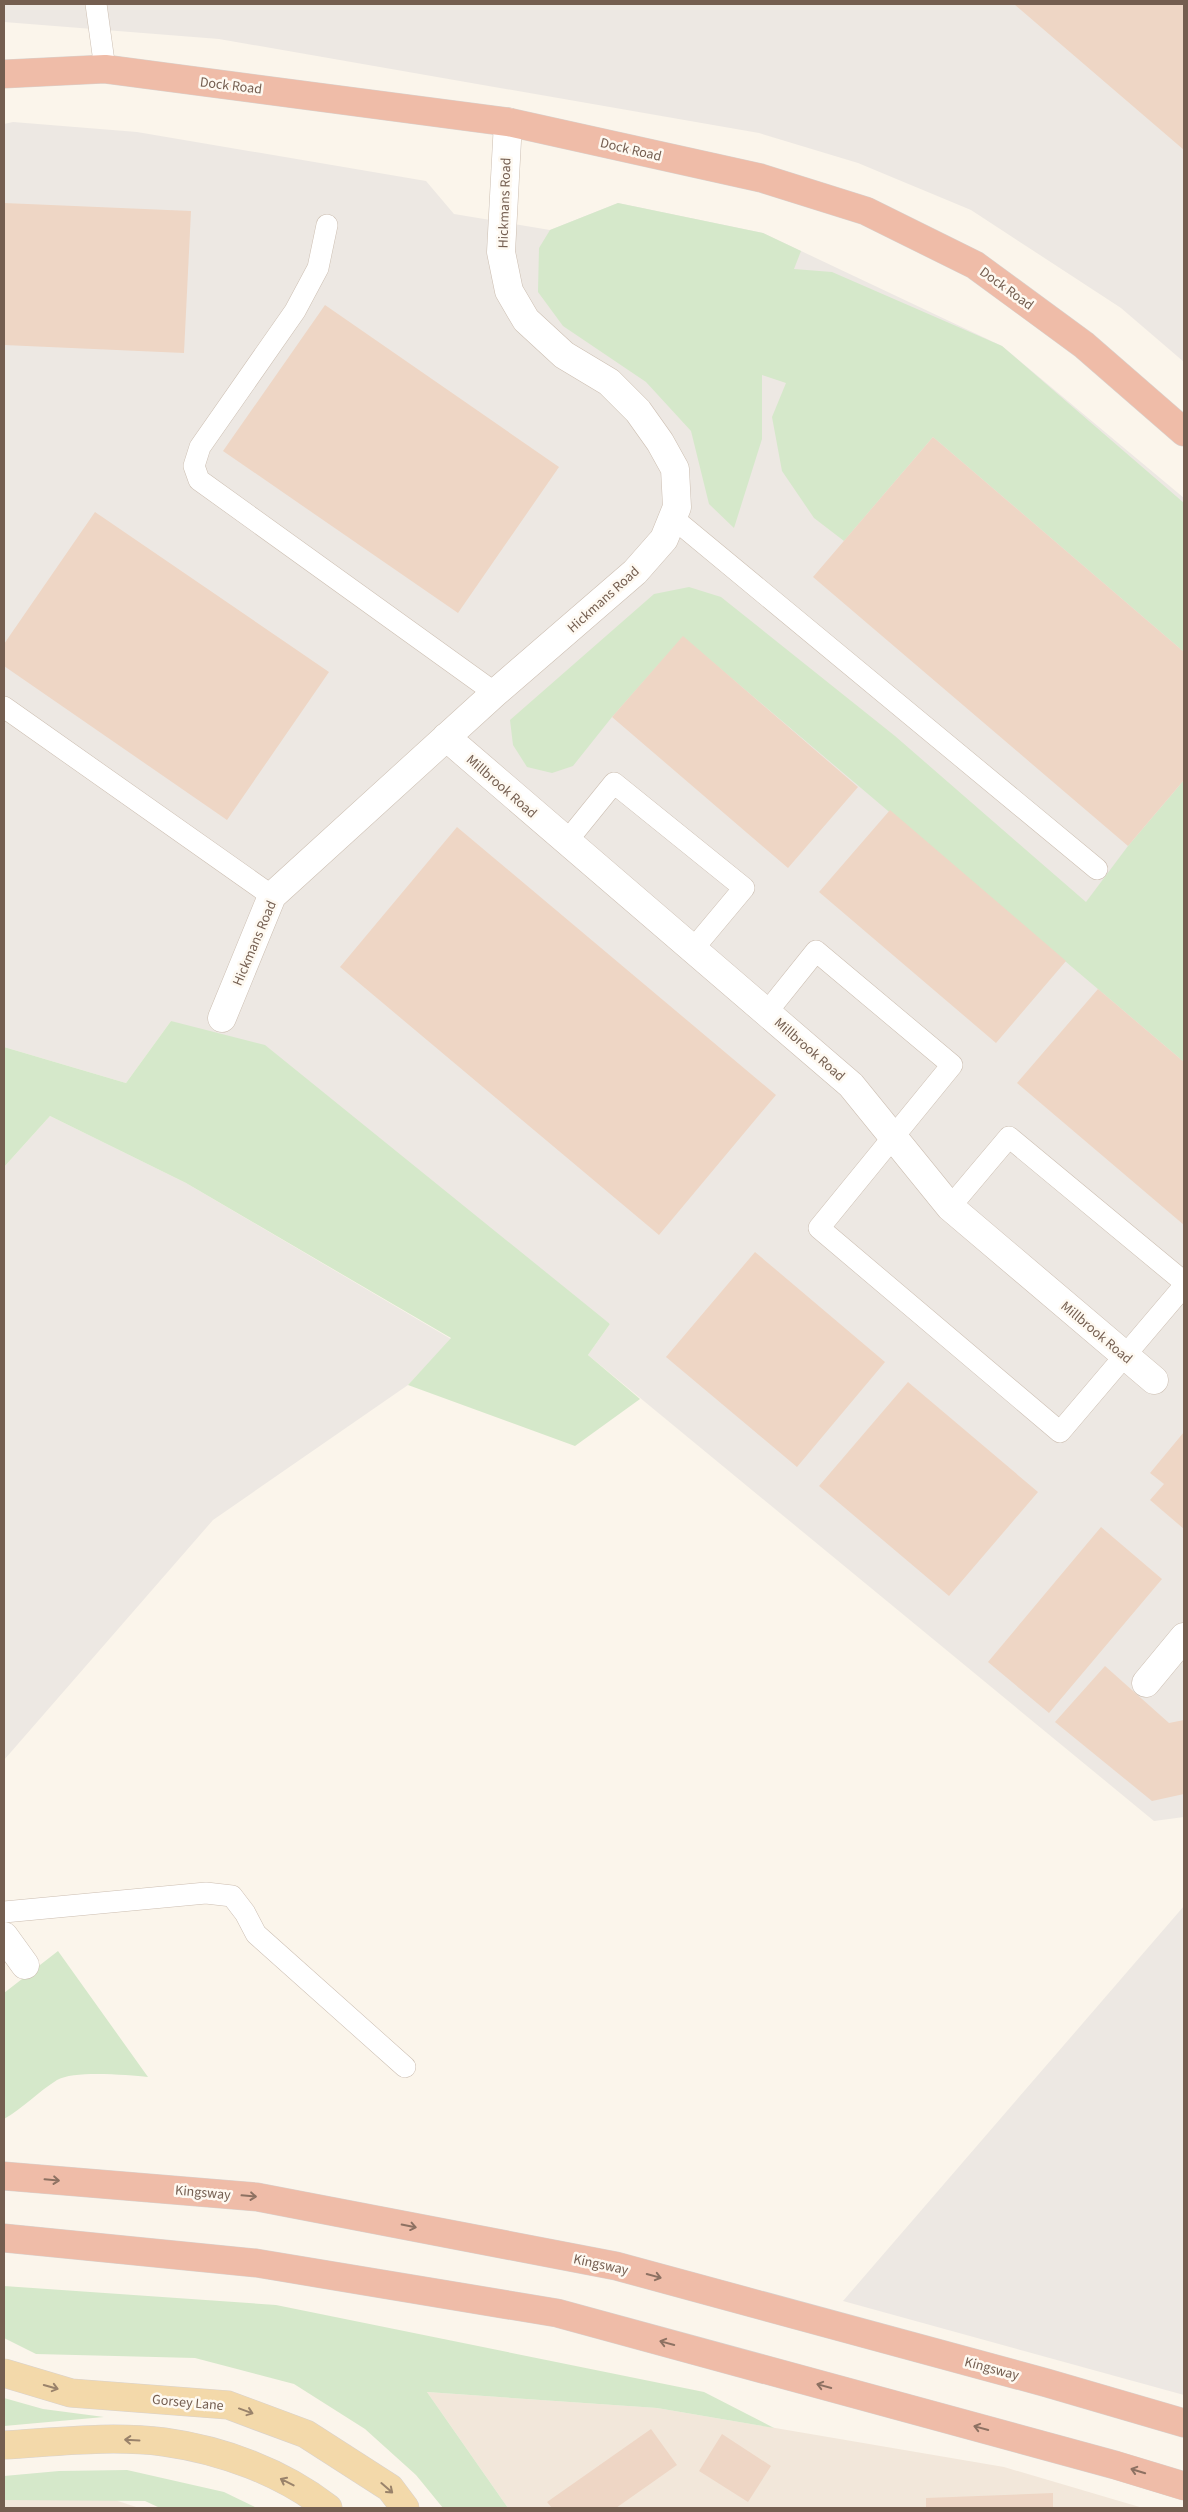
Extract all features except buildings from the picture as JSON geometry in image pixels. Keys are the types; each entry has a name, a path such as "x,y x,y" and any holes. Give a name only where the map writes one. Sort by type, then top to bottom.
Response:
{"highway":[{"name":"Dock Road","path":"4,74 105,69 508,122 762,178 866,211 975,265 1084,345 1184,432"},
{"name":"Kingsway","path":"4,2176 256,2197 616,2266 1047,2383 1184,2423"},
{"path":"4,2238 256,2263 557,2313 1115,2464 1184,2486"}],"main road":[{"name":"Gorsey Lane","path":"4,2373 71,2393 228,2405 306,2434 390,2488 405,2508"},
{"path":"4,2445 117,2439 164,2442 216,2454 265,2471 308,2493 328,2508"}],"street":[{"name":"Hickmans Road","path":"222,1018 272,896 495,693 634,572 664,539 677,507 675,469 660,442 638,411 609,382 564,355 526,320 509,291 502,252 508,122"},
{"name":"Millbrook Road","path":"446,737 851,1086 950,1207 1154,1380"},
{"path":"1146,1683 1184,1637"},
{"path":"4,1936 25,1965"}],"lane":[{"path":"96,4 105,69"},
{"path":"327,225 318,268 295,311 200,447 194,466 199,480 495,693"},
{"path":"673,518 1097,869"},
{"path":"4,707 272,896"},
{"path":"567,841 614,783 744,888 693,950"},
{"path":"767,1012 816,951 952,1065 819,1228 1060,1432 1184,1286"},
{"path":"950,1207 1009,1137 1184,1282"},
{"path":"4,1912 206,1893 232,1896 245,1913 256,1934 405,2068"}],"shaded area":[{"path":"4,4 1184,4 1184,362 1121,308 971,210 858,163 759,133 219,39 4,22"},
{"path":"13,122 137,132 426,181 454,214 550,230 618,203 763,233 1002,346 1184,498 1184,1817 1154,1821 588,1355 610,1324 171,1021 126,1083 4,1047 4,124"},
{"path":"50,1116 186,1183 451,1339 408,1385 213,1520 4,1760 4,1167"},
{"path":"1184,1906 1184,2395 843,2301"},
{"path":"427,2392 657,2408 1004,2467 1143,2508 508,2508"},
{"path":"4,2500 115,2500 139,2508 4,2508"}],"green space":[{"path":"618,203 763,233 801,251 794,269 832,272 1002,346 1184,503 1184,652 933,437 844,541 814,518 782,471 772,417 786,383 762,375 762,439 734,528 709,504 691,431 646,382 563,326 538,292 539,248 550,230"},
{"path":"689,587 721,597 895,736 1086,902 1128,846 1184,780 1184,1062 683,637 612,717 573,766 552,773 527,767 513,745 510,720 654,594"},
{"path":"171,1021 265,1045 610,1324 588,1355 640,1399 575,1446 408,1385 451,1338 186,1183 50,1116 4,1167 4,1047 126,1083"},
{"path":"58,1951 148,2077 88,2074 65,2077 57,2080 4,2119 4,1993"},
{"path":"4,2286 276,2305 704,2392 774,2428 657,2408 427,2392 508,2508 443,2508 416,2475 365,2429 294,2384 195,2358 36,2354 4,2338"},
{"path":"4,2398 43,2409 104,2417 4,2426"},
{"path":"127,2470 224,2492 257,2508 160,2508 145,2501 4,2500 4,2476 59,2471"}]}
